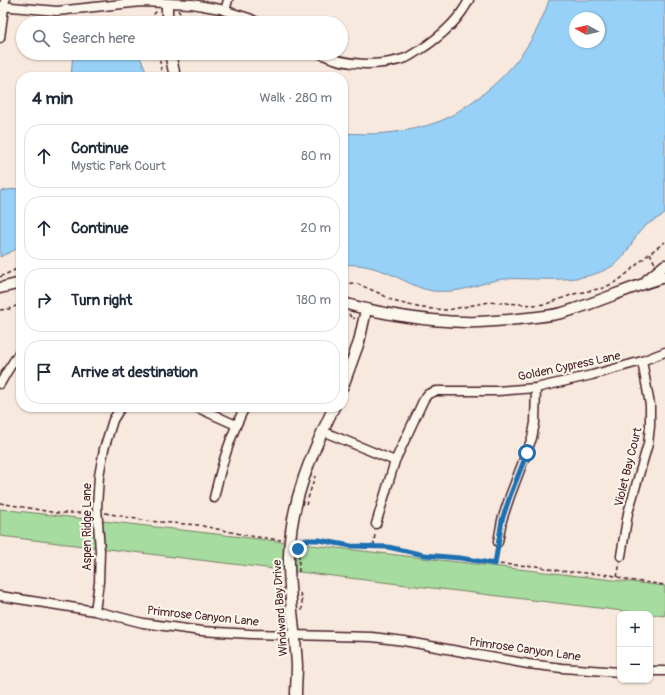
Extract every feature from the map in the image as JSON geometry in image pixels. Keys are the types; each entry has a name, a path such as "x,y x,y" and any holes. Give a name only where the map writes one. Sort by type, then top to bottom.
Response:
{"street":[{"path":"225,11 228,0"},
{"path":"342,60 354,63 381,63 407,58 433,42 454,23 469,0"},
{"path":"0,38 3,4 57,11 119,2 192,4 242,16"},
{"path":"168,16 170,4"},
{"path":"171,60 174,72"},
{"path":"642,284 665,266"},
{"path":"348,305 366,310 413,318 466,322 522,319 561,313 665,277"},
{"path":"0,288 16,283"},
{"path":"348,372 359,342 366,310"},
{"name":"Golden Cypress Lane","path":"395,461 428,394 436,391 497,391 536,388 592,375 642,361 665,352"},
{"path":"0,384 16,358"},
{"name":"Violet Bay Court","path":"621,556 628,513 648,444 650,426 650,405 642,361"},
{"path":"498,542 502,520 532,438 536,417 536,388"},
{"name":"Aspen Ridge Lane","path":"95,611 99,582 100,551 97,507 99,476 104,449 113,420 118,412"},
{"path":"207,412 236,425"},
{"path":"214,498 223,461 236,425 242,412"},
{"name":"Windward Bay Drive","path":"296,695 297,666 289,575 291,535 302,480 311,454 332,412"},
{"path":"322,431 395,461 376,524"},
{"name":"Primrose Canyon Lane","path":"0,596 95,611 143,623 201,631 294,636 372,637 404,641 528,664 617,672"},
{"path":"653,672 665,671"}],"path":[{"path":"170,4 181,16"},
{"path":"160,60 162,72"},
{"path":"348,283 358,284 393,301 421,308 448,310 488,302 533,305 546,304 574,294 603,288 614,283 624,277 650,253 665,242"},
{"path":"0,277 16,269"},
{"path":"0,310 16,306"},
{"path":"304,511 315,474"},
{"path":"0,503 57,513 90,513"},
{"path":"105,513 147,521 198,525 250,536 282,540"},
{"path":"374,546 376,524"},
{"path":"298,545 298,540 311,540 351,546 388,547 424,555 460,558 495,564 536,566 560,571 605,575 665,585"},
{"path":"495,564 498,542"},
{"path":"298,549 298,574"},
{"path":"617,577 621,556"},
{"path":"281,581 279,591 283,614"},
{"path":"298,590 302,600 302,611"}],"green space":[{"path":"0,509 665,586 665,616 653,615 653,611 623,611 0,536"}],"water":[{"path":"549,0 665,0 665,214 651,222 640,231 619,261 602,272 588,276 560,279 504,279 452,291 433,291 420,288 373,268 348,265 348,133 374,134 404,131 425,126 450,117 492,87 516,62 526,48 543,17"},
{"path":"72,60 141,60 146,72 71,72"},
{"path":"16,189 16,249 0,257 0,191"}],"route":[{"path":"298,549 298,540 319,540 351,546 388,547 430,556 460,558 495,564 502,520 527,453"}]}
